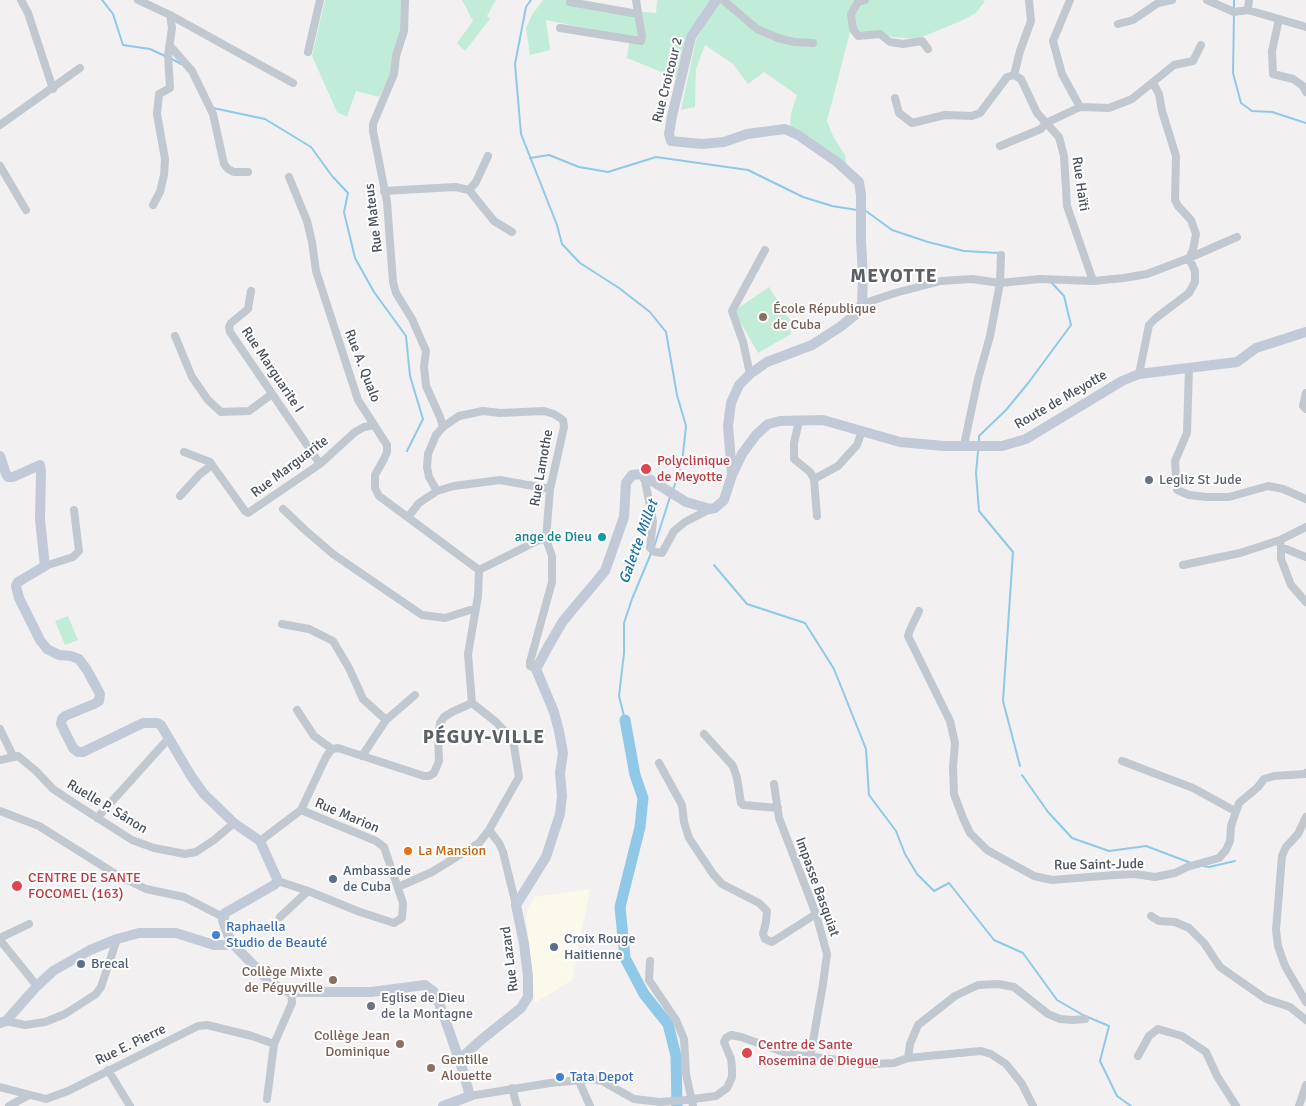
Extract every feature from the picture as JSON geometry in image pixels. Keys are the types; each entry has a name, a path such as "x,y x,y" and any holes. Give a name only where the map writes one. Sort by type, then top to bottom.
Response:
{"street":[{"path":"21,0 28,13 53,89"},
{"path":"138,0 170,15 293,83"},
{"path":"308,52 320,0"},
{"name":"Rue Mateus","path":"405,0 404,31 396,56 394,74 373,124 387,202 396,293 412,319 426,351 424,366 426,386 440,417 442,427"},
{"path":"560,28 639,42 642,40 642,37 636,0"},
{"name":"Rue Croicour 2","path":"716,0 691,37 672,116 669,134 671,141 702,144 724,142 747,134 785,129 798,135 837,162 859,182 861,194 862,304"},
{"path":"724,0 757,29 786,40 813,43"},
{"path":"865,0 858,2 851,14 853,29 858,36 880,34 890,42 903,44 922,41 928,49"},
{"path":"895,98 899,113 912,123 945,115 972,116 980,113 1007,77 1014,75 1031,21 1029,0"},
{"path":"1070,0 1053,41 1062,74 1080,107"},
{"path":"1118,24 1134,20 1158,3 1172,0"},
{"path":"1207,0 1234,12 1248,10 1306,27"},
{"path":"1248,10 1249,0"},
{"path":"570,2 638,14"},
{"path":"154,204 160,192 164,175 164,152 157,114 159,94 170,88 168,58 172,28 170,15"},
{"path":"1279,19 1272,50 1273,74 1293,79 1303,86 1306,92"},
{"path":"1000,146 1080,107 1109,108 1132,99 1174,65 1193,61 1201,45"},
{"path":"170,46 192,72 213,114 224,164 234,172 248,172"},
{"path":"0,125 80,68"},
{"name":"Rue Haïti","path":"1014,75 1021,79 1037,113 1059,137 1064,156 1067,206 1094,281"},
{"path":"1140,374 1149,325 1190,293 1196,282 1195,271 1189,258 1196,234 1191,220 1175,200 1176,156 1162,111 1159,94 1153,83"},
{"path":"469,190 476,182 488,156"},
{"path":"0,166 26,210"},
{"name":"Rue A. Qualo","path":"289,177 307,221 316,272 358,400 387,445 387,452 375,475 375,488 379,496 479,570"},
{"path":"384,191 455,187 469,190 494,221 512,232"},
{"path":"641,474 645,481 653,521 650,548 652,551 662,553 674,531 685,522 715,508 724,500 732,475 728,426 731,403 738,385 766,362 812,345 855,315 862,304 941,281 972,280 1000,283 1040,278 1094,281 1147,274 1237,237"},
{"path":"750,374 743,342 732,312 765,250"},
{"path":"964,445 978,379 990,336 1000,283 1001,255"},
{"name":"Rue Marguarite I","path":"251,291 248,309 231,323 229,327 230,332 320,464"},
{"name":"Route de Meyotte","path":"732,475 742,454 756,435 768,424 780,421 824,420 900,442 944,446 1002,446 1026,439 1114,386 1140,374 1238,362 1256,348 1306,332"},
{"path":"175,336 192,377 208,400 221,412 249,410 272,394"},
{"path":"1189,368 1186,434 1175,462 1177,490 1188,495 1206,498 1229,497 1268,486 1283,489 1306,499"},
{"path":"1306,393 1303,406 1306,409"},
{"name":"Rue Lamothe","path":"442,427 459,416 483,411 500,413 544,411 563,420 564,427 550,489 546,539 552,556 552,582 530,662 530,666 536,669 560,731 563,752 560,773 562,796 560,814 546,857 516,905"},
{"path":"799,421 794,443 794,459 810,472 814,478 817,516"},
{"name":"Rue Marguarite","path":"184,452 207,460 248,513 320,464 355,432 364,427 374,425"},
{"path":"437,491 429,477 427,460 432,443 442,427"},
{"path":"814,478 838,466 857,445 862,431"},
{"path":"0,456 8,477 13,477 40,465 42,478 40,520 46,566"},
{"path":"180,496 200,474 212,465"},
{"path":"536,669 563,621 605,571 624,517 627,481 632,475 641,474 686,502 710,509"},
{"path":"408,517 419,503 437,491 480,482 500,480 550,489"},
{"path":"283,509 333,554 422,615 445,618 476,608"},
{"path":"74,510 79,551 73,557 46,566 18,582 16,586 19,598 40,640 47,649 60,656 71,656 78,659 87,670 100,694 98,701 94,704 64,716 61,724 73,748 78,752 83,752 143,724 151,722 161,725 191,776 204,794 234,824 260,842 278,882 225,913 223,921 232,942 266,978 280,989 292,992 372,992 425,985 432,991 438,1001 470,1096"},
{"path":"1184,565 1281,543 1306,527"},
{"path":"398,887 432,872 479,843 489,830 519,777 518,761 509,736 496,722 472,703 468,654 476,608 479,570 539,540 546,539"},
{"path":"1281,543 1306,557"},
{"path":"1281,543 1281,559 1291,585 1306,602"},
{"name":"Rue Saint-Jude","path":"919,612 908,636 950,720 955,743 953,768 954,794 970,833 987,850 1034,876 1052,880 1135,874 1155,877 1175,873 1187,867 1219,858 1226,850 1230,841 1235,811"},
{"path":"282,624 309,629 333,641 349,668 363,699 386,720"},
{"path":"362,756 386,720 414,695"},
{"path":"297,710 314,736 332,749 338,748 429,776 434,773 439,761 438,736 440,723 444,717 472,703"},
{"path":"0,729 13,756 0,760"},
{"path":"704,734 733,766 743,805 778,808"},
{"path":"96,818 169,738"},
{"path":"260,842 301,810 332,749"},
{"name":"Ruelle P. Sânon","path":"13,756 18,756 24,760 53,789 96,818 132,840 154,848 186,854 196,852 234,824"},
{"path":"1122,761 1193,788 1235,811 1239,804 1264,779 1274,776 1306,773"},
{"path":"659,763 682,805 684,822 689,838 714,874 722,884 759,903 767,911 763,934 765,939 772,942 816,914"},
{"name":"Impasse Basquiat","path":"774,784 779,818 816,914 827,954 810,1058"},
{"name":"Rue Marion","path":"278,882 308,891 360,912 394,923 402,918 403,903 384,847 376,840 301,810"},
{"path":"0,811 39,826 117,875 146,889 184,897 223,916"},
{"path":"1306,817 1298,834 1286,847 1282,856 1276,930 1278,946 1285,966 1304,993 1306,1002"},
{"name":"Rue Lazard","path":"459,1060 521,1008 528,997 528,976 524,944 516,905 503,852 489,830"},
{"path":"280,917 308,891"},
{"path":"1151,916 1159,921 1175,922 1189,928 1204,943 1220,968 1266,999 1290,1007 1306,1020"},
{"path":"29,924 0,939 37,986"},
{"path":"3,1022 53,971 90,950 117,939 139,933 176,933 214,945 226,945 232,942"},
{"path":"3,1022 25,1025 45,1022 66,1014 96,994 102,986 117,939"},
{"path":"650,961 649,980 676,1020 684,1039 686,1074 694,1102"},
{"path":"908,1058 910,1044 918,1025 955,996 978,985 998,984 1014,987 1048,1014 1060,1019 1085,1019"},
{"path":"268,1099 274,1044 292,1003 292,992"},
{"name":"Rue E. Pierre","path":"0,1088 46,1099 68,1091 198,1026 207,1025 252,1036 274,1044"},
{"path":"1138,1056 1149,1036 1158,1030 1182,1036 1206,1052 1217,1076 1236,1106"},
{"path":"443,1106 470,1096 512,1088 592,1079 602,1081 634,1099 660,1102 694,1102 716,1096 727,1088 732,1077 732,1068 731,1059 724,1042 731,1035 789,1054 872,1064 894,1063 908,1058 981,1051 991,1054 1002,1061 1022,1084 1034,1106"},
{"path":"108,1070 130,1106"},
{"path":"579,1081 590,1106"},
{"path":"1299,1106 1306,1085"},
{"path":"512,1088 517,1106"},
{"path":"9,1106 29,1094"}],"shaded area":[{"name":"Croix Rouge Haitienne","path":"590,889 572,980 535,1003 526,915 534,897"}],"green space":[{"path":"325,0 402,0 399,45 391,74 379,97 356,91 347,117 337,112 312,56"},
{"path":"462,0 496,0 487,16 490,19 465,51 457,43 473,21"},
{"path":"543,0 575,0 633,11 656,13 657,0 710,0 686,37 676,78 627,58 630,37 546,20 550,50 530,55 526,28 532,15"},
{"path":"720,0 985,1 976,13 917,39 892,37 878,31 850,32 827,121 833,136 845,155 847,167 813,139 790,127 791,113 797,95 764,72 748,84 733,64 705,45 696,69 695,107 681,110 696,40"},
{"path":"769,287 790,320 791,334 758,353 734,311"},
{"path":"68,616 78,640 65,645 55,621"}],"waterway":[{"path":"102,0 113,14 123,45 150,49 165,56"},
{"name":"Galette Millet","path":"531,0 526,7 515,64 521,134 557,225 562,244 580,263 619,288 650,312 666,332 677,395 686,426 682,463 673,490"},
{"path":"1234,0 1234,9"},
{"path":"1234,13 1233,73 1241,103 1252,111 1272,112 1306,123"},
{"path":"170,58 181,64"},
{"path":"213,108 265,119 311,147 332,176 348,193 344,212 355,258 374,292 406,336 410,376 423,419 407,451"},
{"path":"530,158 549,155 579,167 608,172 656,157 748,170 803,197 832,206 857,210"},
{"path":"866,211 892,230 928,242 964,251 999,253"},
{"path":"979,443 979,436 1006,410 1071,325 1064,296 1051,282"},
{"path":"978,451 976,473 979,511 1013,552 1003,701 1020,766"},
{"name":"Galette Millet","path":"654,547 670,497"},
{"name":"Galette Millet","path":"625,720 619,696 624,653 624,623 652,551"},
{"path":"714,565 747,604 805,623 834,669 866,749 869,795 896,831 905,854 917,874 934,891 949,883 994,940 1023,953 1057,1000 1083,1015 1109,1026 1100,1061 1117,1096 1131,1106"},
{"name":"Galette Millet","path":"625,720 635,775 643,798 640,827 620,907 625,958 644,994 668,1024 676,1056 677,1106"},
{"path":"1022,775 1048,812 1072,838 1109,851 1146,846 1191,863"},
{"path":"1203,866 1209,867 1235,861"}],"place":[{"name":"École République de Cuba","path":"763,317"},
{"name":"Polyclinique de Meyotte","path":"646,469"},
{"name":"Legliz St Jude","path":"1149,480"},
{"name":"ange de Dieu","path":"602,537"},
{"name":"La Mansion","path":"408,851"},
{"name":"Ambassade de Cuba","path":"333,879"},
{"name":"CENTRE DE SANTE FOCOMEL (163)","path":"17,886"},
{"name":"Raphaella Studio de Beauté","path":"216,935"},
{"name":"Croix Rouge Haitienne","path":"554,947"},
{"name":"Brecal","path":"81,964"},
{"name":"Collège Mixte de Péguyville","path":"333,980"},
{"name":"Eglise de Dieu de la Montagne","path":"371,1006"},
{"name":"Collège Jean Dominique","path":"400,1044"},
{"name":"Centre de Sante Rosemina de Diegue","path":"747,1053"},
{"name":"Gentille Alouette","path":"431,1068"},
{"name":"Tata Depot","path":"560,1077"}],"district":[{"name":"MEYOTTE","path":"894,277"},
{"name":"PÉGUY-VILLE","path":"484,738"}]}
